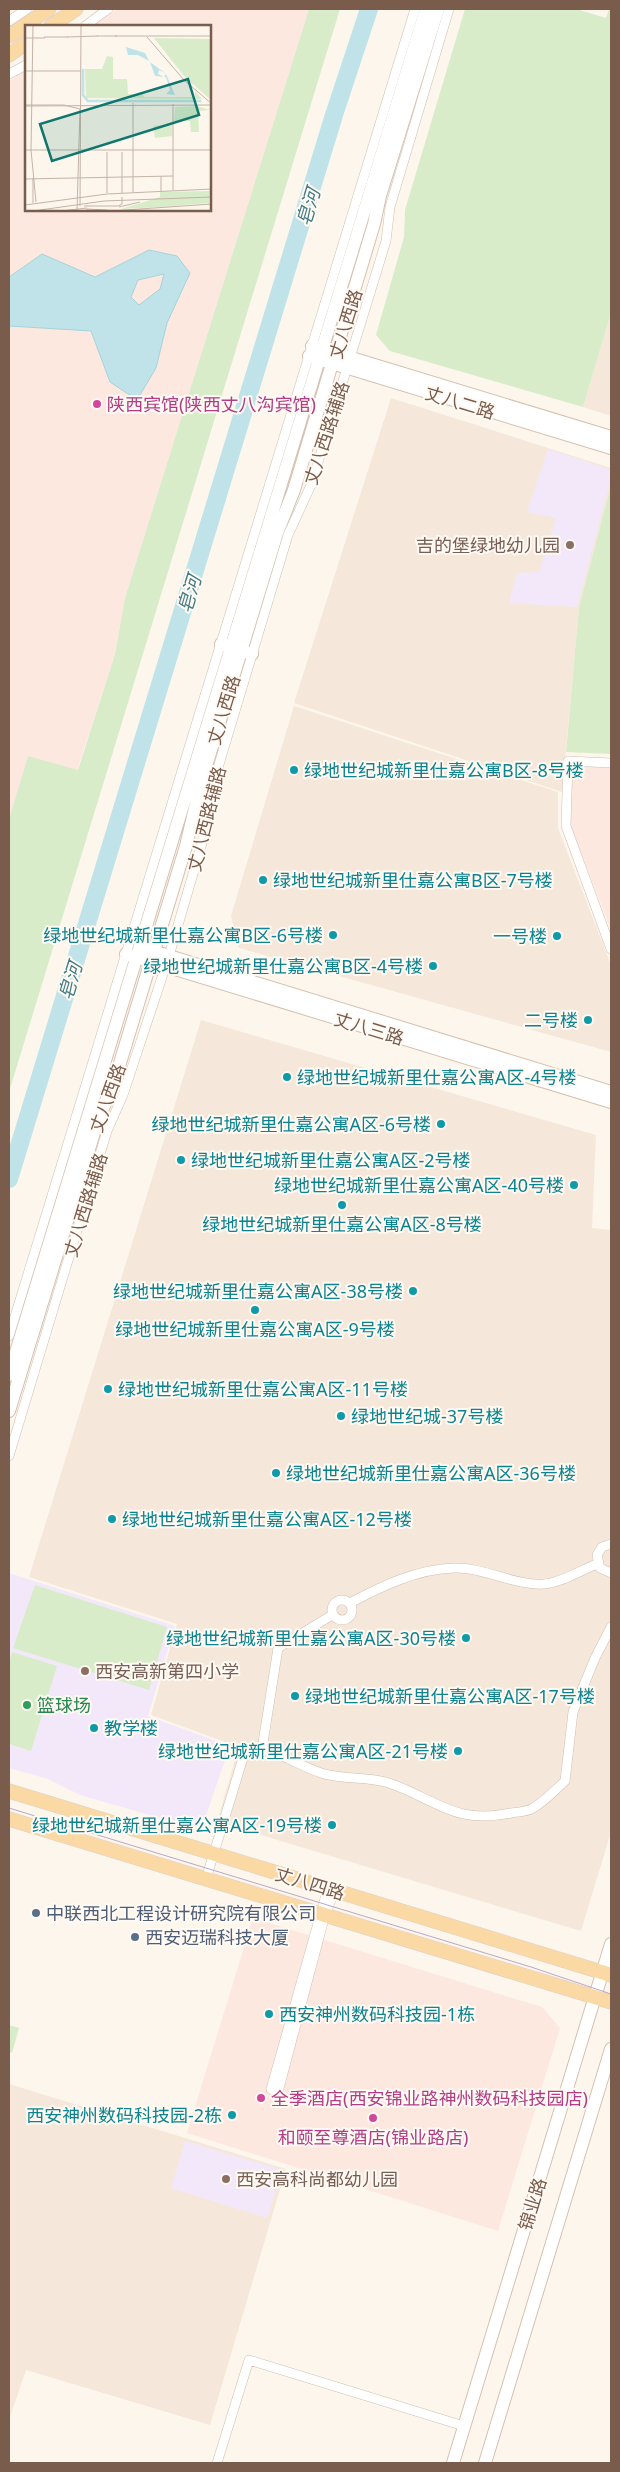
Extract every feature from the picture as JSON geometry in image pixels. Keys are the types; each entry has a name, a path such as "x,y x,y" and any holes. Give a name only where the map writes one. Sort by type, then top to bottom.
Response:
{"main road":[{"path":"26,25 50,9"},
{"path":"52,25 76,9"},
{"name":"丈八西路","path":"9,1411 96,1126 117,1073 186,846 236,649 316,353 426,9"},
{"name":"丈八西路","path":"9,1375 134,953 236,649 294,490 374,224 380,196 438,9"},
{"path":"9,36 25,25"},
{"path":"9,55 25,44"},
{"name":"丈八二路","path":"316,353 611,437"},
{"name":"丈八二路","path":"349,363 611,448"},
{"name":"丈八三路","path":"134,953 153,956 611,1102"},
{"name":"丈八三路","path":"167,961 611,1092"},
{"name":"丈八四路","path":"9,1791 607,1973"},
{"name":"丈八四路","path":"9,1819 611,2002"},
{"name":"锦业路","path":"453,2463 595,1997 607,1973 611,1944"},
{"name":"锦业路","path":"485,2463 611,2049"}],"street":[{"path":"9,21 27,9"},
{"path":"86,25 108,9"},
{"path":"316,353 415,9"},
{"name":"丈八西路辅路","path":"9,1456 107,1131 124,1095 202,843 236,649 311,485 386,241 390,207 450,9"},
{"path":"9,74 25,66"},
{"path":"611,763 568,761 566,826 611,949"},
{"name":"丈八西路辅路","path":"9,1336 134,953"},
{"path":"597,1564 599,1550 611,1544"},
{"path":"597,1564 604,1571 611,1573"},
{"path":"350,1603 404,1578 428,1571 454,1568 476,1570 544,1584 597,1564"},
{"path":"344,1599 350,1603 352,1613 347,1618 341,1620 332,1615 331,1608 337,1600 344,1599"},
{"path":"262,1749 278,1648 332,1615"},
{"path":"206,1879 246,1748 262,1749 282,1754 322,1773 370,1778 389,1783 449,1810 471,1817 494,1817 532,1809 565,1782 573,1712 595,1658 611,1627"},
{"path":"323,1914 278,2092 271,2089 323,1914 332,1889"},
{"path":"217,2463 249,2360 464,2426"}],"shaded area":[{"name":"陕西宾馆(陕西丈八沟宾馆)","path":"117,9 309,9 125,598 115,654 77,771 28,757 9,819 9,81 25,71 25,211 211,211 211,25 93,25"},
{"path":"611,313 611,416 583,407"},
{"path":"391,398 611,468 611,485 579,607 562,792 294,703"},
{"name":"吉的堡绿地幼儿园","path":"548,449 611,470 611,478 577,607 509,603 517,573 539,572 556,518 527,512"},
{"path":"294,706 558,792 558,828 611,965 611,1052 239,948 231,916"},
{"path":"571,765 611,767 611,930 569,821"},
{"path":"201,1020 596,1135 592,1228 611,1230 611,1832 581,1931 217,1822 235,1760 233,1745 151,1715 177,1624 29,1577"},
{"name":"西安高新第四小学","path":"9,1573 175,1626 148,1716 230,1746 201,1830 80,1795 48,1779 9,1768"},
{"path":"253,1918 542,2007 560,2028 498,2231 187,2133"},
{"path":"9,2084 286,2169 210,2425 26,2370 9,2420"},
{"name":"西安高科尚都幼儿园","path":"185,2141 282,2170 267,2218 171,2188"}],"green space":[{"path":"309,9 340,9 9,1092 9,819 28,756 78,770 115,654 125,598"},
{"path":"465,9 576,9 606,18 609,9 611,9 611,313 583,407 390,351 376,335 404,237 405,210"},
{"path":"611,485 611,754 566,752 579,607"},
{"path":"35,1585 167,1627 149,1690 13,1648"},
{"name":"篮球场","path":"12,1652 57,1666 31,1751 9,1744 9,1663"},
{"path":"9,2025 19,2028 12,2053 9,2052"}],"water":[{"path":"149,250 177,256 190,273 167,323 156,368 137,400 110,382 91,331 9,326 9,277 42,254 95,277","holes":["164,274 160,289 139,305 131,297 138,280"]}],"waterway":[{"name":"皂河","path":"9,1179 334,115 369,9"}],"tram line":[{"path":"9,1808 531,1967 611,1994"}],"place":[{"name":"陕西宾馆(陕西丈八沟宾馆)","path":"97,404"},
{"name":"吉的堡绿地幼儿园","path":"570,545"},
{"name":"绿地世纪城新里仕嘉公寓B区-8号楼","path":"294,770"},
{"name":"绿地世纪城新里仕嘉公寓B区-7号楼","path":"263,880"},
{"name":"绿地世纪城新里仕嘉公寓B区-6号楼","path":"333,935"},
{"name":"一号楼","path":"557,936"},
{"name":"绿地世纪城新里仕嘉公寓B区-4号楼","path":"433,966"},
{"name":"二号楼","path":"588,1020"},
{"name":"绿地世纪城新里仕嘉公寓A区-4号楼","path":"287,1077"},
{"name":"绿地世纪城新里仕嘉公寓A区-6号楼","path":"441,1124"},
{"name":"绿地世纪城新里仕嘉公寓A区-2号楼","path":"181,1160"},
{"name":"绿地世纪城新里仕嘉公寓A区-40号楼","path":"574,1185"},
{"name":"绿地世纪城新里仕嘉公寓A区-8号楼","path":"342,1205"},
{"name":"绿地世纪城新里仕嘉公寓A区-38号楼","path":"413,1291"},
{"name":"绿地世纪城新里仕嘉公寓A区-9号楼","path":"255,1310"},
{"name":"绿地世纪城新里仕嘉公寓A区-11号楼","path":"108,1389"},
{"name":"绿地世纪城-37号楼","path":"341,1416"},
{"name":"绿地世纪城新里仕嘉公寓A区-36号楼","path":"276,1473"},
{"name":"绿地世纪城新里仕嘉公寓A区-12号楼","path":"112,1519"},
{"name":"绿地世纪城新里仕嘉公寓A区-30号楼","path":"466,1638"},
{"name":"西安高新第四小学","path":"85,1671"},
{"name":"绿地世纪城新里仕嘉公寓A区-17号楼","path":"295,1696"},
{"name":"篮球场","path":"27,1705"},
{"name":"教学楼","path":"94,1728"},
{"name":"绿地世纪城新里仕嘉公寓A区-21号楼","path":"458,1751"},
{"name":"绿地世纪城新里仕嘉公寓A区-19号楼","path":"332,1825"},
{"name":"中联西北工程设计研究院有限公司","path":"36,1913"},
{"name":"西安迈瑞科技大厦","path":"135,1937"},
{"name":"西安神州数码科技园-1栋","path":"269,2014"},
{"name":"全季酒店(西安锦业路神州数码科技园店)","path":"261,2098"},
{"name":"西安神州数码科技园-2栋","path":"232,2115"},
{"name":"和颐至尊酒店(锦业路店)","path":"373,2118"},
{"name":"西安高科尚都幼儿园","path":"226,2179"}]}
